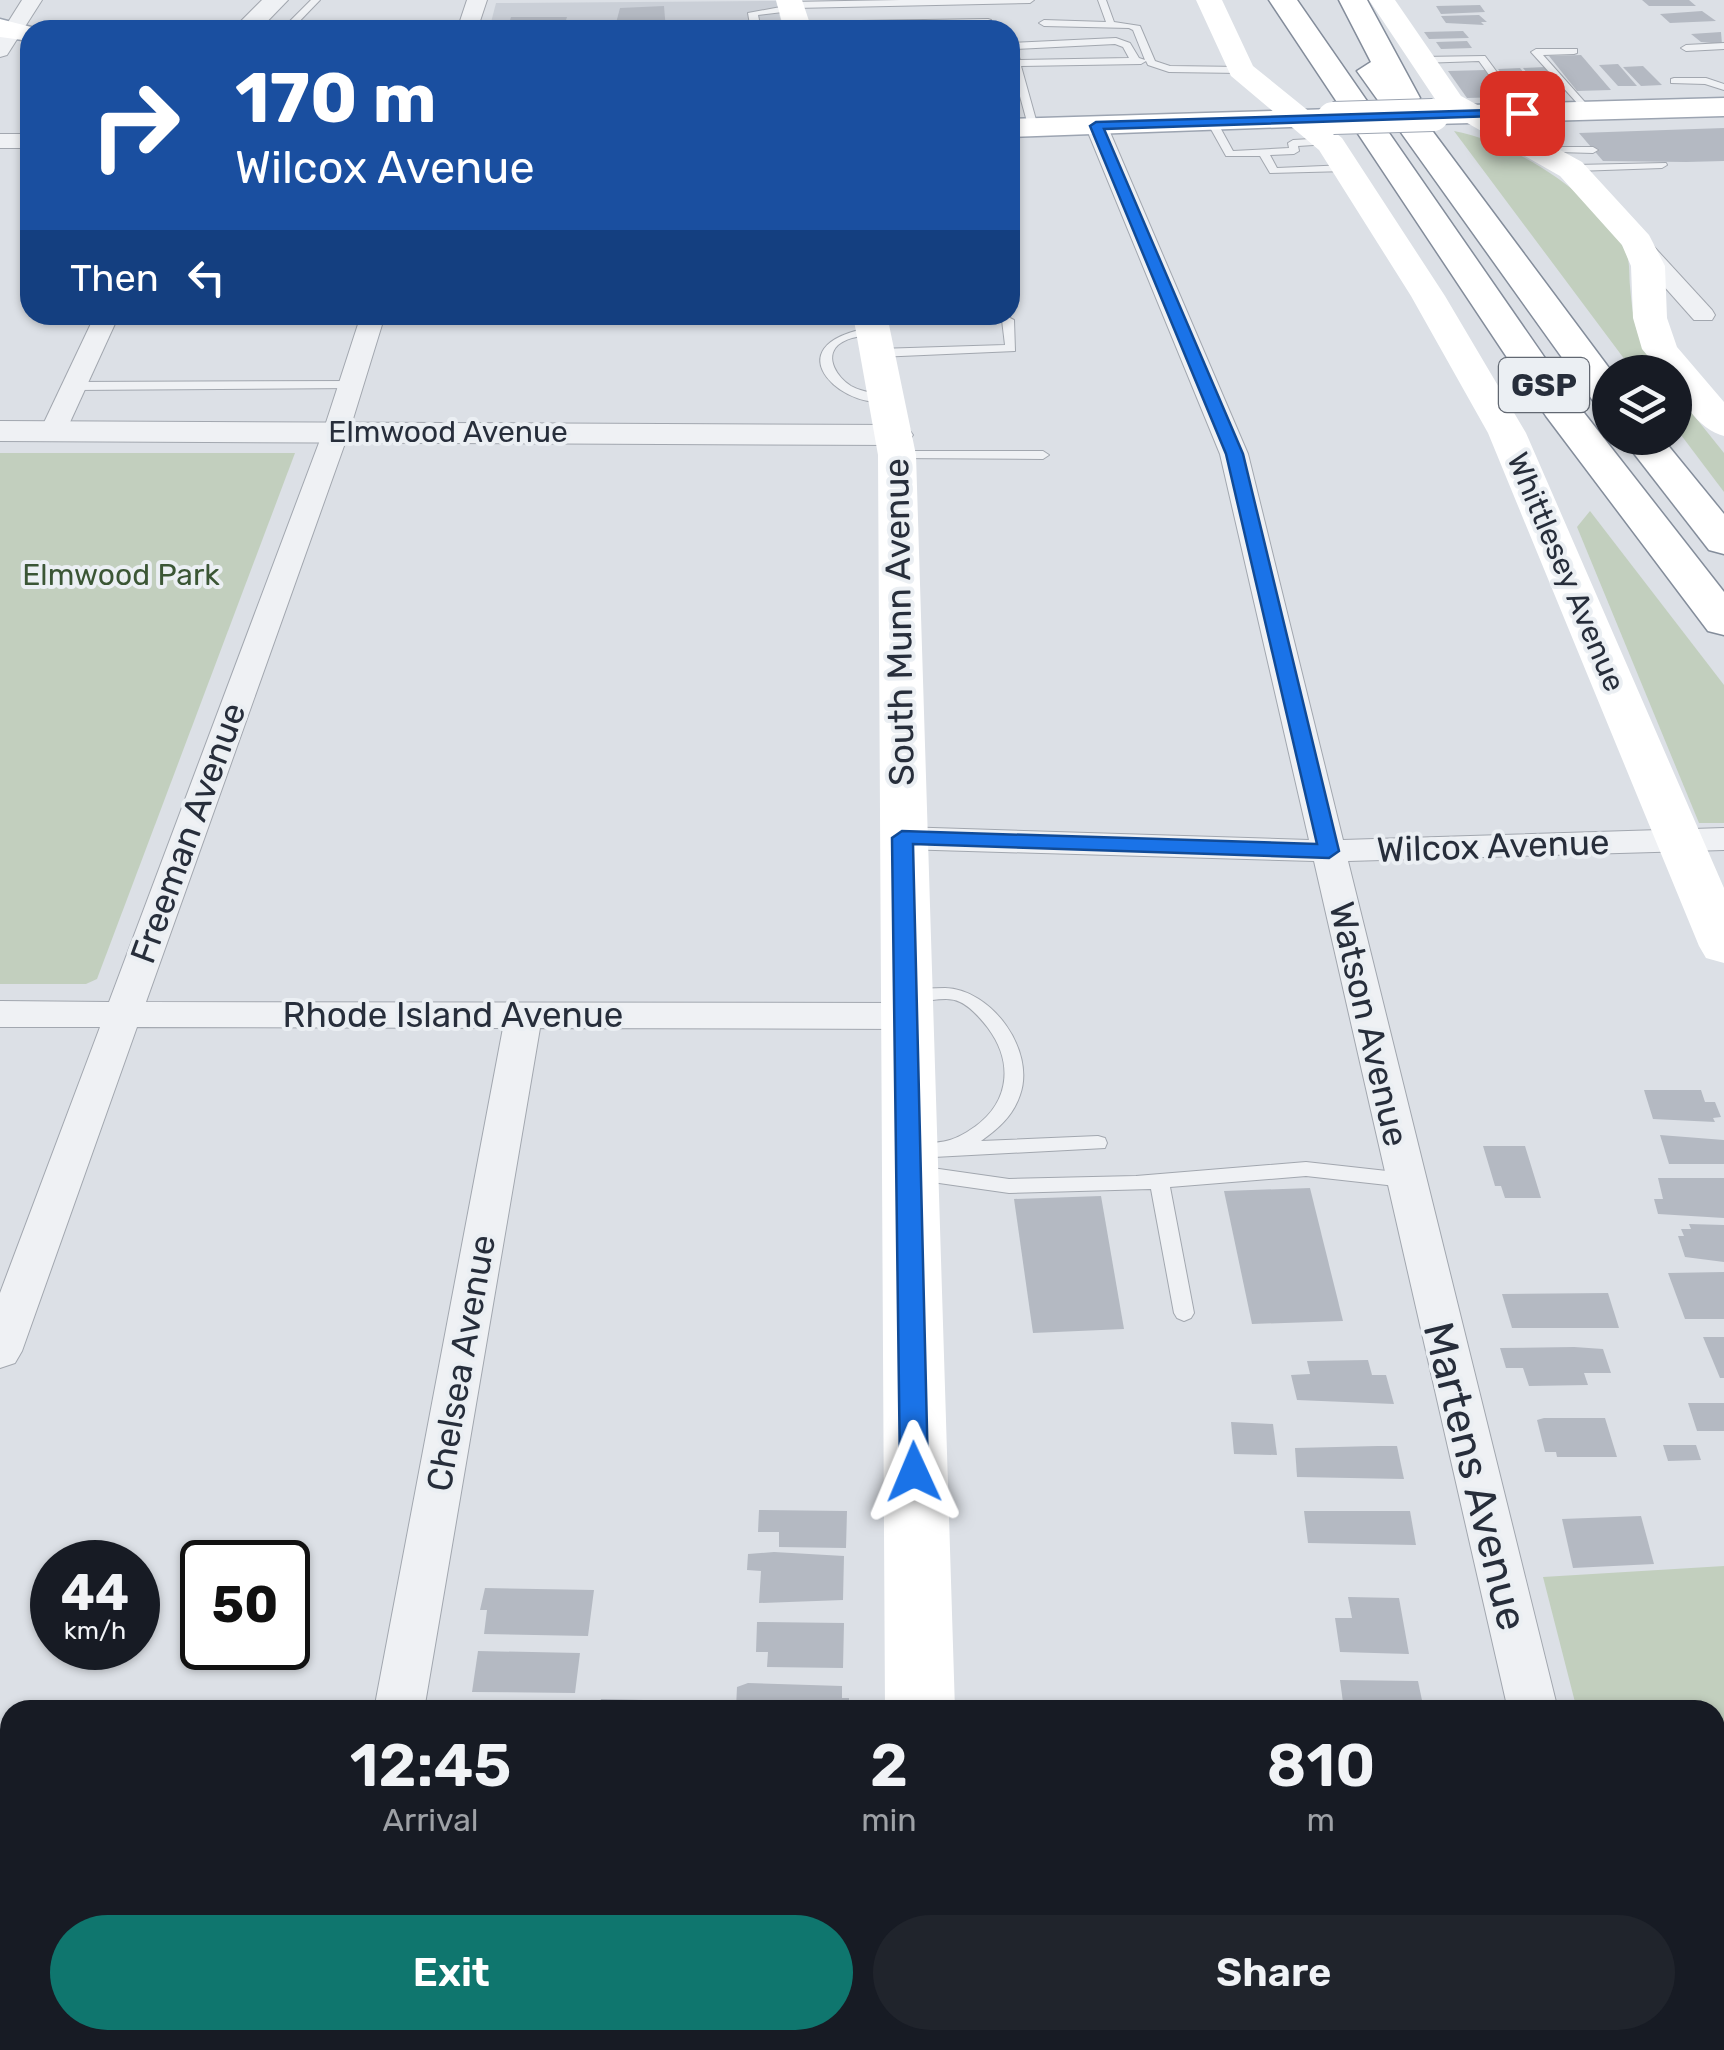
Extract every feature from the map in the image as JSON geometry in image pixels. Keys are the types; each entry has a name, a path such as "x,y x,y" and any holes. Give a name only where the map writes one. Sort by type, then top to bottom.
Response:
{"main road":[{"path":"1209,0 1241,70 1317,144"},
{"path":"1256,0 1376,139"},
{"name":"GSP","path":"1283,0 1560,408 1724,622"},
{"name":"GSP","path":"1319,0 1592,372"},
{"path":"1353,0 1434,154"},
{"path":"1382,0 1451,102 1550,155 1579,162"},
{"path":"1021,128 1178,123 1240,108 1244,95 1234,80 1241,70"},
{"path":"1178,123 1317,144 1433,115 1724,107"},
{"path":"1575,111 1547,116 1543,123 1579,162 1637,242 1648,266 1650,318 1666,358 1724,425"},
{"name":"Whittlesey Avenue","path":"1317,144 1428,296 1514,446 1724,946"},
{"name":"South Munn Avenue","path":"874,377 902,838 907,1005 924,1157 914,1472 920,1700"},
{"path":"1655,455 1724,541"}],"street":[{"path":"255,20 276,0"},
{"name":"Watson Avenue","path":"1096,126 1234,454 1419,1242"},
{"path":"1637,242 1713,315"},
{"path":"1650,318 1713,315"},
{"path":"53,432 102,325"},
{"name":"Freeman Avenue","path":"0,1351 336,432 370,325"},
{"name":"Elmwood Avenue","path":"0,431 336,432 874,377"},
{"name":"Wilcox Avenue","path":"902,838 1329,851 1724,839"},
{"name":"Rhode Island Avenue","path":"0,1014 524,1016 907,1005"},
{"name":"Chelsea Avenue","path":"401,1700 524,1016"},
{"name":"Martens Avenue","path":"1419,1242 1531,1700"}],"lane":[{"path":"296,20 316,0"},
{"path":"793,14 898,2 1030,0"},
{"path":"1102,0 1110,22"},
{"path":"754,20 753,13 834,20"},
{"path":"1044,24 1110,22 1137,28 1151,63"},
{"path":"1020,46 1116,41 1127,45 1135,60"},
{"path":"1686,48 1724,46"},
{"path":"1574,51 1536,52 1575,111"},
{"path":"1421,60 1482,58 1522,113"},
{"path":"1020,63 1135,60 1168,68 1241,70"},
{"path":"1674,81 1706,81 1724,87"},
{"path":"1218,132 1230,154 1317,144"},
{"path":"1262,152 1274,171 1317,144"},
{"path":"1579,162 1662,165"},
{"path":"874,377 1012,348 1009,325"},
{"path":"874,377 1043,454"},
{"path":"74,386 351,384"},
{"path":"907,1005 961,994 983,1011 1013,1048 1015,1084 1008,1102 976,1138 924,1157"},
{"path":"924,1157 1098,1143"},
{"path":"924,1157 1009,1186 1159,1182 1306,1169 1405,1180"},
{"path":"1159,1182 1184,1312"}],"shaded area":[{"path":"776,1 781,20 492,20 496,3"}],"green space":[{"path":"1454,131 1503,147 1554,175 1615,233 1629,262 1633,311 1648,355 1621,355"},
{"path":"1692,413 1724,453 1724,492 1692,450"},
{"name":"Elmwood Park","path":"0,453 295,453 97,979 86,984 0,984"},
{"path":"1590,511 1724,685 1724,823 1699,823 1577,527"},
{"path":"1724,1566 1724,1700 1574,1700 1543,1577"}],"building":[{"path":"1642,0 1689,0 1696,6 1649,6"},
{"path":"1480,5 1485,12 1441,14 1436,6"},
{"path":"664,6 665,20 617,20 620,8"},
{"path":"1702,11 1716,21 1670,23 1660,14"},
{"path":"1479,15 1487,22 1481,22 1484,25 1446,23 1441,16"},
{"path":"511,17 567,17 566,20 510,20"},
{"path":"1463,31 1469,38 1429,39 1424,32"},
{"path":"1721,32 1722,44 1701,42 1691,34"},
{"path":"1467,41 1472,48 1441,49 1436,42"},
{"path":"1581,55 1611,90 1577,91 1549,56"},
{"path":"1618,64 1637,86 1618,86 1599,65"},
{"path":"1643,66 1662,85 1641,86 1623,67"},
{"path":"1545,67 1559,86 1540,89 1523,68"},
{"path":"1520,68 1535,87 1513,88 1498,69"},
{"path":"1486,70 1505,97 1467,98 1448,71"},
{"path":"1724,128 1724,161 1603,161 1579,133"},
{"path":"1644,1090 1701,1090 1705,1102 1715,1102 1721,1117 1713,1118 1715,1122 1653,1119"},
{"path":"1660,1135 1724,1140 1724,1164 1669,1164"},
{"path":"1483,1146 1525,1146 1541,1198 1505,1198 1501,1186 1495,1186"},
{"path":"1658,1178 1724,1178 1724,1218 1658,1214 1654,1199 1663,1199"},
{"path":"1310,1188 1343,1321 1252,1324 1224,1191"},
{"path":"1101,1196 1124,1329 1033,1333 1014,1199"},
{"path":"1689,1224 1724,1225 1724,1262 1685,1257 1678,1236 1684,1236 1681,1229 1691,1229"},
{"path":"1724,1272 1724,1319 1685,1319 1668,1273"},
{"path":"1608,1293 1619,1328 1512,1328 1502,1294"},
{"path":"1703,1337 1724,1337 1724,1378 1720,1378"},
{"path":"1500,1348 1603,1349 1611,1373 1584,1373 1588,1385 1529,1386 1523,1368 1506,1368"},
{"path":"1368,1360 1372,1375 1386,1375 1394,1404 1297,1400 1291,1375 1310,1374 1307,1361"},
{"path":"1688,1403 1724,1403 1724,1431 1697,1431"},
{"path":"1605,1418 1617,1457 1557,1457 1556,1452 1545,1452 1537,1420"},
{"path":"1231,1422 1273,1424 1277,1455 1234,1454"},
{"path":"1663,1445 1696,1445 1701,1460 1668,1461"},
{"path":"1397,1446 1404,1479 1297,1477 1295,1448"},
{"path":"759,1510 847,1511 846,1548 779,1547 779,1532 758,1532"},
{"path":"1304,1511 1410,1511 1416,1545 1308,1543"},
{"path":"1641,1516 1654,1564 1573,1568 1562,1519"},
{"path":"748,1554 844,1556 843,1600 759,1603 761,1571 747,1570"},
{"path":"485,1588 594,1590 588,1636 484,1634 487,1610 480,1610"},
{"path":"1348,1597 1399,1598 1409,1654 1340,1652 1335,1618 1352,1618"},
{"path":"757,1622 844,1623 843,1668 767,1667 768,1652 756,1652"},
{"path":"478,1651 580,1653 575,1693 472,1692"},
{"path":"1340,1680 1418,1681 1422,1700 1343,1700"},
{"path":"748,1683 842,1686 842,1698 849,1700 736,1700 737,1687"}],"route":[{"path":"914,1472 902,838 1329,851 1234,454 1219,409 1096,126 1522,113"}]}
